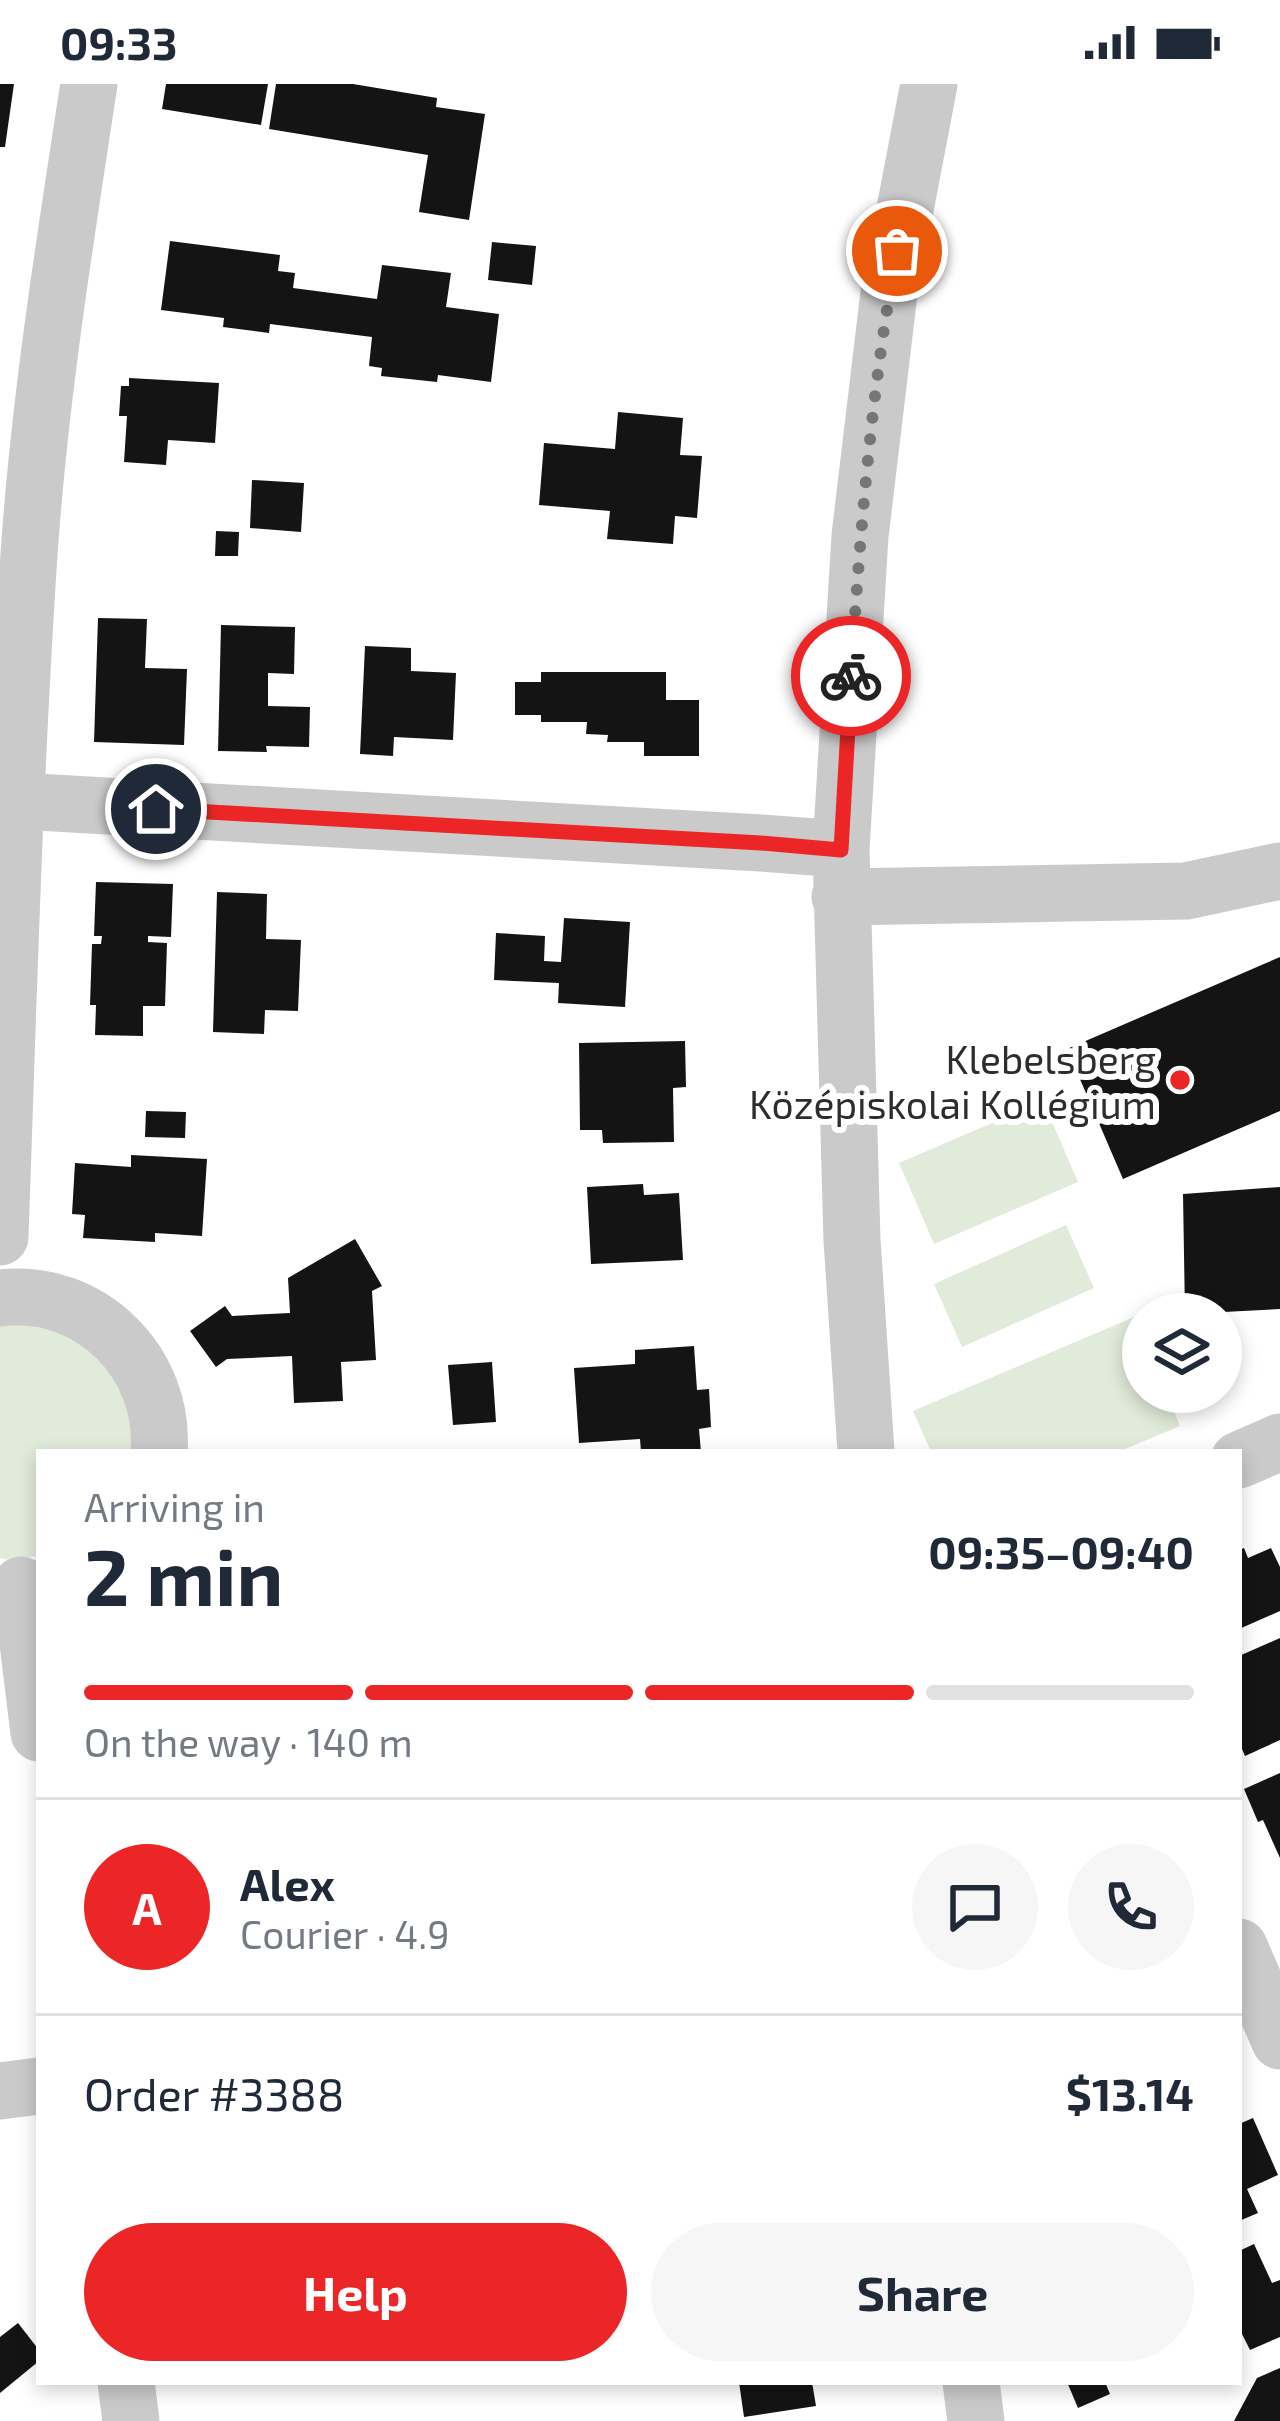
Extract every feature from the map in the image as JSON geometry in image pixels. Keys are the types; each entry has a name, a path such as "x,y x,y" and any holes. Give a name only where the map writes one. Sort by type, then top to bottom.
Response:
{"street":[{"path":"0,1237 8,801 53,317 89,84"},
{"path":"866,1449 852,1240 840,873 862,514 889,292 929,84"},
{"path":"8,801 738,841 840,873 1186,892 1280,872"},
{"path":"0,1298 44,1298 88,1314 124,1343 149,1383 160,1428 159,1449"},
{"path":"1242,1459 1280,1442"},
{"path":"20,1582 36,1709"},
{"path":"1242,1954 1280,2041"},
{"path":"0,2092 36,2086"},
{"path":"125,2385 131,2421"},
{"path":"970,2385 976,2421"}],"green space":[{"path":"1043,1101 1078,1182 934,1244 899,1163"},
{"path":"1066,1225 1094,1288 962,1347 934,1284"},
{"path":"0,1320 80,1336 128,1394 135,1449 36,1449 36,1556 0,1558"},
{"path":"1122,1322 1122,1413 1175,1413 1180,1426 1125,1449 930,1449 913,1411"}],"building":[{"path":"0,84 14,84 5,147 0,147"},
{"path":"166,84 268,84 261,125 162,109"},
{"path":"276,84 353,84 437,98 436,107 485,114 469,220 419,212 428,155 269,129"},
{"path":"170,241 280,255 278,271 295,273 293,288 377,299 382,265 451,273 446,307 499,314 491,382 438,375 437,382 381,376 382,368 369,366 372,337 270,324 269,333 223,327 224,318 161,310"},
{"path":"492,242 536,246 532,285 488,280"},
{"path":"129,378 219,383 215,443 168,440 166,465 124,462 127,416 119,416 121,386 129,386"},
{"path":"618,412 683,418 680,455 702,456 697,518 675,516 673,544 607,539 610,511 539,505 544,443 615,449"},
{"path":"252,480 304,483 301,532 250,528"},
{"path":"216,531 239,532 238,556 215,556"},
{"path":"98,618 147,619 145,668 187,669 184,745 94,742"},
{"path":"221,625 295,627 294,674 268,673 268,706 310,707 309,747 218,751"},
{"path":"365,646 411,648 411,671 456,673 453,740 394,737 393,756 360,754"},
{"path":"541,672 666,672 666,700 699,700 699,756 644,756 644,742 607,742 608,735 586,734 587,722 541,722 541,715 515,715 515,682 541,682"},
{"path":"96,882 173,884 171,937 148,936 148,942 167,943 165,1006 143,1006 143,1036 95,1035 96,1005 90,1005 92,944 101,944 102,936 94,936"},
{"path":"217,892 267,894 266,939 301,940 298,1011 265,1010 264,1034 213,1032"},
{"path":"564,918 630,922 625,1007 558,1003 559,983 494,980 496,933 545,936 544,961 561,962"},
{"name":"Klebelsberg Középiskolai Kollégium","path":"1280,957 1280,1111 1123,1179 1067,1049"},
{"path":"685,1041 686,1087 673,1088 674,1142 603,1143 602,1130 580,1130 579,1043"},
{"path":"146,1111 186,1112 185,1138 145,1137"},
{"path":"131,1155 207,1159 202,1236 155,1233 155,1242 83,1238 85,1215 72,1214 75,1163 131,1167"},
{"path":"643,1184 644,1195 679,1193 683,1260 591,1264 587,1187"},
{"name":"Klebelsberg Középiskolai Kollégium","path":"1280,1187 1280,1309 1242,1311 1242,1293 1185,1293 1183,1194"},
{"path":"355,1239 382,1286 372,1291 376,1360 341,1362 343,1401 294,1403 292,1356 227,1359 216,1367 190,1331 225,1306 232,1316 290,1313 288,1278"},
{"path":"694,1346 697,1390 709,1389 711,1427 699,1429 701,1449 641,1449 640,1439 579,1443 574,1368 635,1364 635,1350"},
{"path":"492,1362 496,1422 453,1425 448,1365"},
{"path":"1271,1548 1280,1567 1280,1611 1242,1628 1242,1549 1248,1558"},
{"path":"1280,1638 1280,1740 1245,1756 1242,1749 1242,1655"},
{"path":"1280,1773 1280,1858 1244,1789"},
{"path":"1253,2118 1278,2175 1247,2189 1258,2213 1242,2220 1242,2123"},
{"path":"1254,2244 1272,2283 1280,2280 1280,2337 1250,2350 1242,2334 1242,2250"},
{"path":"18,2323 36,2346 36,2363 0,2393 0,2337"},
{"path":"1280,2368 1280,2421 1234,2421 1257,2378"},
{"path":"739,2385 812,2385 816,2406 744,2417"},
{"path":"1068,2385 1106,2385 1110,2394 1078,2408"}],"way so far":[{"path":"851,676 860,536 897,251"}],"place":[{"name":"Klebelsberg Középiskolai Kollégium","path":"1180,1080"}],"route":[{"path":"156,809 841,850 851,676"}]}
